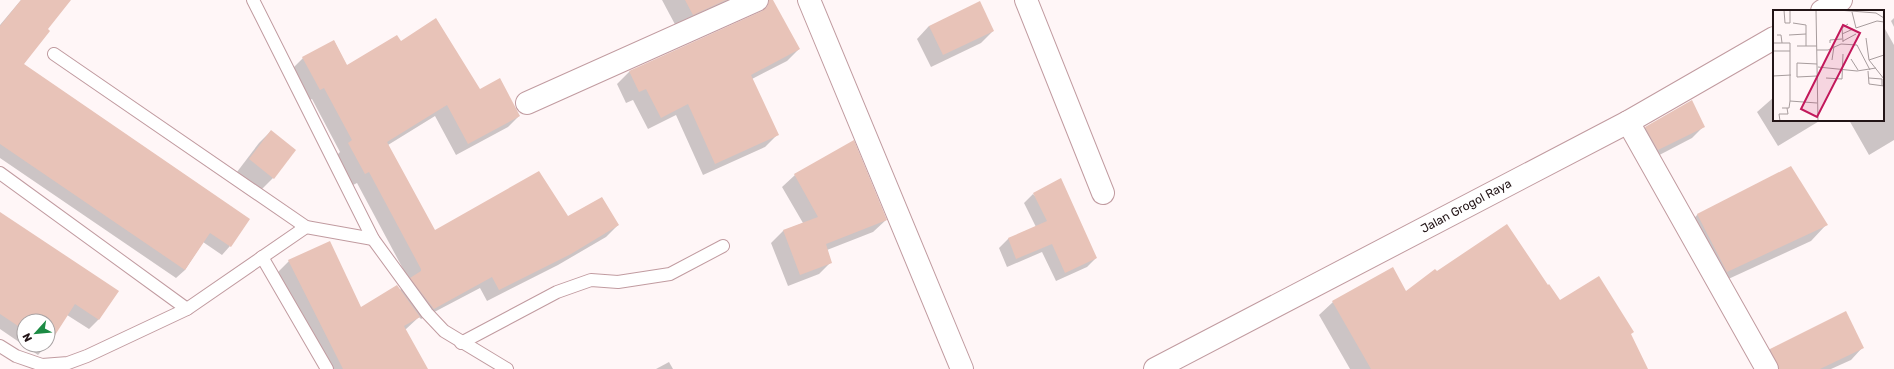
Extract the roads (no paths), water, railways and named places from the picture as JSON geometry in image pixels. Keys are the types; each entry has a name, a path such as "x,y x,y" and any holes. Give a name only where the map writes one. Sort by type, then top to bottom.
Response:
{"street":[{"path":"527,104 758,0"},
{"path":"809,0 962,369"},
{"path":"1026,0 1103,193"},
{"path":"1824,10 1841,0"},
{"name":"Jalan Grogol Raya","path":"1158,368 1628,122 1773,39"},
{"path":"1628,122 1767,369"}],"lane":[{"path":"252,0 373,239 427,313 444,331 461,343 507,369"},
{"path":"54,54 306,227 373,239"},
{"path":"0,173 187,309"},
{"path":"0,346 16,356 42,364 68,363 87,356 187,309 306,227"},
{"path":"461,343 557,292 591,280 618,282 670,274 723,246"},
{"path":"262,257 327,369"}]}
